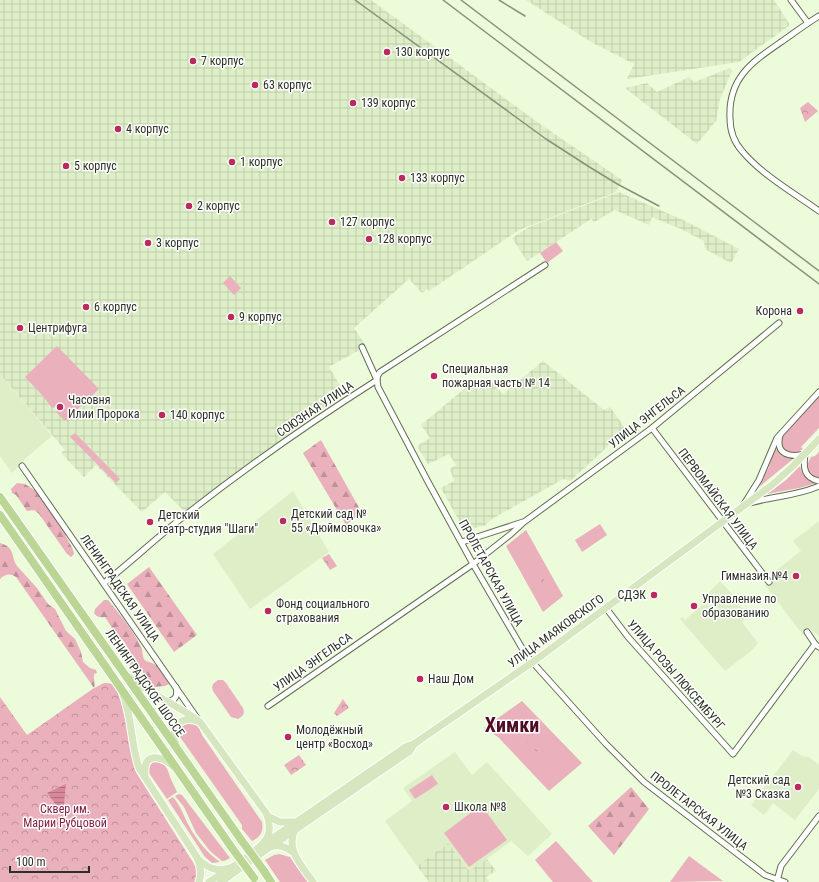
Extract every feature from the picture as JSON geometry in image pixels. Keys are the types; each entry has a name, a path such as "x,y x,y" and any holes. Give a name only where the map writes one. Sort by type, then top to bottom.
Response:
{"highway":[{"name":"ЛЕНИНГРАДСКОЕ ШОССЕ","path":"0,497 271,882"},
{"name":"ЛЕНИНГРАДСКОЕ ШОССЕ","path":"0,515 255,880"}],"main road":[{"name":"УЛИЦА МАЯКОВСКОГО","path":"231,871 260,847 407,746 414,744 532,662 606,608 783,475 819,439"},
{"path":"122,672 143,689 166,701 187,717 200,722 267,815 280,822 293,823 298,821"},
{"path":"120,686 129,714 140,768 198,859 211,869 231,871"},
{"path":"178,751 174,731 178,724 187,717"},
{"name":"УЛИЦА МАЯКОВСКОГО","path":"231,871 270,847 410,751 414,744"},
{"path":"146,777 146,765 149,760 156,757 164,760 180,772"},
{"path":"260,847 269,833 267,815"},
{"path":"296,829 291,842 294,852 313,882"},
{"path":"270,847 284,847 294,852"},
{"path":"198,859 200,871 199,882"},
{"path":"209,882 231,871"},
{"path":"221,882 231,871"},
{"path":"227,882 231,871"}],"street":[{"path":"791,0 808,23"},
{"path":"819,16 756,58 745,70 737,83 730,102 730,122 737,144 746,156 758,167 819,211"},
{"name":"СОЮЗНАЯ УЛИЦА","path":"104,583 184,517 274,450 377,380 380,372 545,265"},
{"name":"УЛИЦА ЭНГЕЛЬСА","path":"268,706 473,564 524,522 652,428 779,323"},
{"name":"ПРОЛЕТАРСКАЯ УЛИЦА","path":"362,347 377,380 378,387 427,480 514,636 532,662 615,753 644,782 765,875 778,878 785,882"},
{"path":"744,505 759,480 773,444 780,434 819,392"},
{"name":"ПЕРВОМАЙСКАЯ УЛИЦА","path":"652,428 769,582"},
{"path":"780,434 779,443 783,452 791,456 805,454 803,467 805,472 810,478 819,481"},
{"name":"ЛЕНИНГРАДСКАЯ УЛИЦА","path":"22,466 200,722"},
{"path":"744,505 764,499 801,492 819,486"},
{"name":"УЛИЦА ЭНГЕЛЬСА","path":"462,542 524,522"},
{"name":"УЛИЦА РОЗЫ ЛЮКСЕМБУРГ","path":"606,608 628,637 733,754 817,645"},
{"path":"807,632 817,645"},
{"path":"166,701 173,700 175,698 177,693 176,686"},
{"path":"187,717 188,706"},
{"path":"778,878 781,866 819,816"}],"shaded area":[{"path":"0,0 371,0 540,124 622,180 616,192 519,230 429,291 427,289 422,293 409,279 354,328 366,346 329,367 344,392 185,512 165,492 142,512 96,465 84,477 61,453 65,450 0,374"},
{"path":"526,0 774,0 790,25 739,62 627,79 634,64 591,42"},
{"path":"730,68 732,71 720,99 716,121 697,144 625,88 647,83 657,92 689,77 694,82"},
{"path":"619,192 683,220 739,249 731,263 705,249 704,241 681,229 652,217 649,225 615,210 594,222 591,219 527,261 512,238 529,227"},
{"path":"543,361 604,410 610,407 625,428 602,452 570,481 563,479 492,519 484,526 464,530 441,488 454,481 450,469 456,465 449,454 428,464 417,446 430,438 421,425 470,384 473,385 488,378 503,394"},
{"path":"0,374 52,436 27,457 12,473 0,456"},
{"name":"Детский сад № 55 «Дюймовочка»","path":"293,491 329,552 250,609 213,554"},
{"name":"Гимназия №4","path":"819,521 819,636 810,629 803,635 765,585 773,579 774,572 801,551 793,541"},
{"path":"720,581 731,593 748,617 742,622 758,643 751,651 725,671 680,619 682,617 685,620 709,599 706,595"},
{"path":"793,750 802,756 809,757 819,765 819,789 795,820 773,803 764,815 751,805"},
{"name":"Школа №8","path":"455,752 472,775 487,762 552,834 528,856 511,841 469,872 448,843 417,866 385,821 412,801 403,788"},
{"path":"66,784 63,814 47,793"},
{"path":"448,843 469,871 487,859 496,871 486,877 489,882 429,882 417,866"}],"green space":[{"path":"808,102 818,111 805,122 800,108"},
{"path":"556,242 563,251 547,263 540,253"},
{"path":"230,276 241,288 234,295 223,283"},
{"path":"57,346 99,389 65,421 56,412 64,408 62,404 52,408 25,377"},
{"path":"819,397 819,428 801,447 803,449 798,452 789,453 783,448 782,439 784,434"},
{"path":"75,433 120,479 116,483 70,437"},
{"path":"321,440 362,513 346,525 303,453"},
{"path":"775,446 782,456 793,459 759,487 769,467"},
{"path":"819,452 819,478 815,477 809,472 807,465 811,457 815,456"},
{"path":"800,466 802,473 806,478 817,483 767,494 786,480"},
{"path":"17,483 25,484 36,491 65,532 74,554 71,557 67,554 39,514 34,510 27,511 16,495 12,493 11,489"},
{"path":"600,524 607,535 582,552 575,540"},
{"path":"526,530 563,596 543,612 506,546"},
{"path":"0,543 11,550 17,566 37,588 48,604 55,609 66,631 75,639 81,652 83,662 90,668 96,670 97,673 94,674 94,688 16,577 8,575 0,579"},
{"path":"329,554 337,566 330,570 322,558"},
{"path":"149,567 197,635 174,652 127,584"},
{"path":"541,574 548,586 541,590 534,578"},
{"path":"104,600 108,600 122,617 142,648 144,659 155,664 160,669 165,675 169,684 165,686 153,687 142,671 136,673 131,667 129,658 131,655 130,651 122,639 114,640 112,636 115,633 105,617 98,617 94,613 95,609"},
{"path":"218,680 223,680 226,683 243,708 243,715 238,719 231,717 213,691 213,684"},
{"name":"Сквер им. Марии Рубцовой","path":"104,683 110,683 113,685 121,702 137,774 196,867 198,871 197,880 195,882 0,882 0,697 27,735 94,688"},
{"path":"343,699 349,708 337,716 334,713"},
{"path":"522,701 582,763 549,791 498,737 484,728"},
{"path":"187,723 198,725 202,735 262,822 262,831 259,836 252,841 242,829 242,825 178,734 180,727"},
{"path":"531,733 543,746 536,752 525,739"},
{"path":"299,755 306,765 291,775 284,765"},
{"path":"154,762 160,762 165,766 177,792 167,799 149,773 149,765"},
{"path":"432,775 438,784 415,799 409,790"},
{"path":"631,787 649,809 614,855 588,826"},
{"path":"179,794 182,795 230,858 222,861 210,851 196,833 184,807 175,796"},
{"path":"173,797 198,840 210,854 220,862 212,863 205,857 168,800"},
{"path":"481,805 507,840 469,867 444,833"},
{"path":"556,841 593,882 553,882 535,860"},
{"path":"279,854 290,857 308,882 280,882 265,860"},
{"path":"689,856 723,881 670,882"}],"railway":[{"path":"355,0 546,139 619,185 659,206"},
{"path":"443,0 819,284"},
{"path":"461,0 819,271"},
{"path":"499,0 525,16"}],"place":[{"name":"130 корпус","path":"387,52"},
{"name":"7 корпус","path":"193,61"},
{"name":"63 корпус","path":"255,85"},
{"name":"139 корпус","path":"353,103"},
{"name":"4 корпус","path":"118,129"},
{"name":"1 корпус","path":"232,162"},
{"name":"5 корпус","path":"66,166"},
{"name":"133 корпус","path":"402,178"},
{"name":"2 корпус","path":"189,206"},
{"name":"127 корпус","path":"332,222"},
{"name":"128 корпус","path":"369,239"},
{"name":"3 корпус","path":"148,243"},
{"name":"6 корпус","path":"86,307"},
{"name":"Корона","path":"800,311"},
{"name":"9 корпус","path":"231,317"},
{"name":"Центрифуга","path":"20,328"},
{"name":"Специальная пожарная часть № 14","path":"434,376"},
{"name":"Часовня Илии Пророка","path":"60,407"},
{"name":"140 корпус","path":"162,415"},
{"name":"Детский сад № 55 «Дюймовочка»","path":"283,521"},
{"name":"Детский театр-студия \"Шаги\"","path":"150,522"},
{"name":"Гимназия №4","path":"796,576"},
{"name":"СДЭК","path":"654,595"},
{"name":"Управление по образованию","path":"694,606"},
{"name":"Фонд социального страхования","path":"268,611"},
{"name":"Наш Дом","path":"420,679"},
{"name":"Молодёжный центр «Восход»","path":"288,737"},
{"name":"Детский сад №3 Сказка","path":"798,787"},
{"name":"Школа №8","path":"446,807"}],"district":[{"name":"Химки","path":"512,725"}]}
